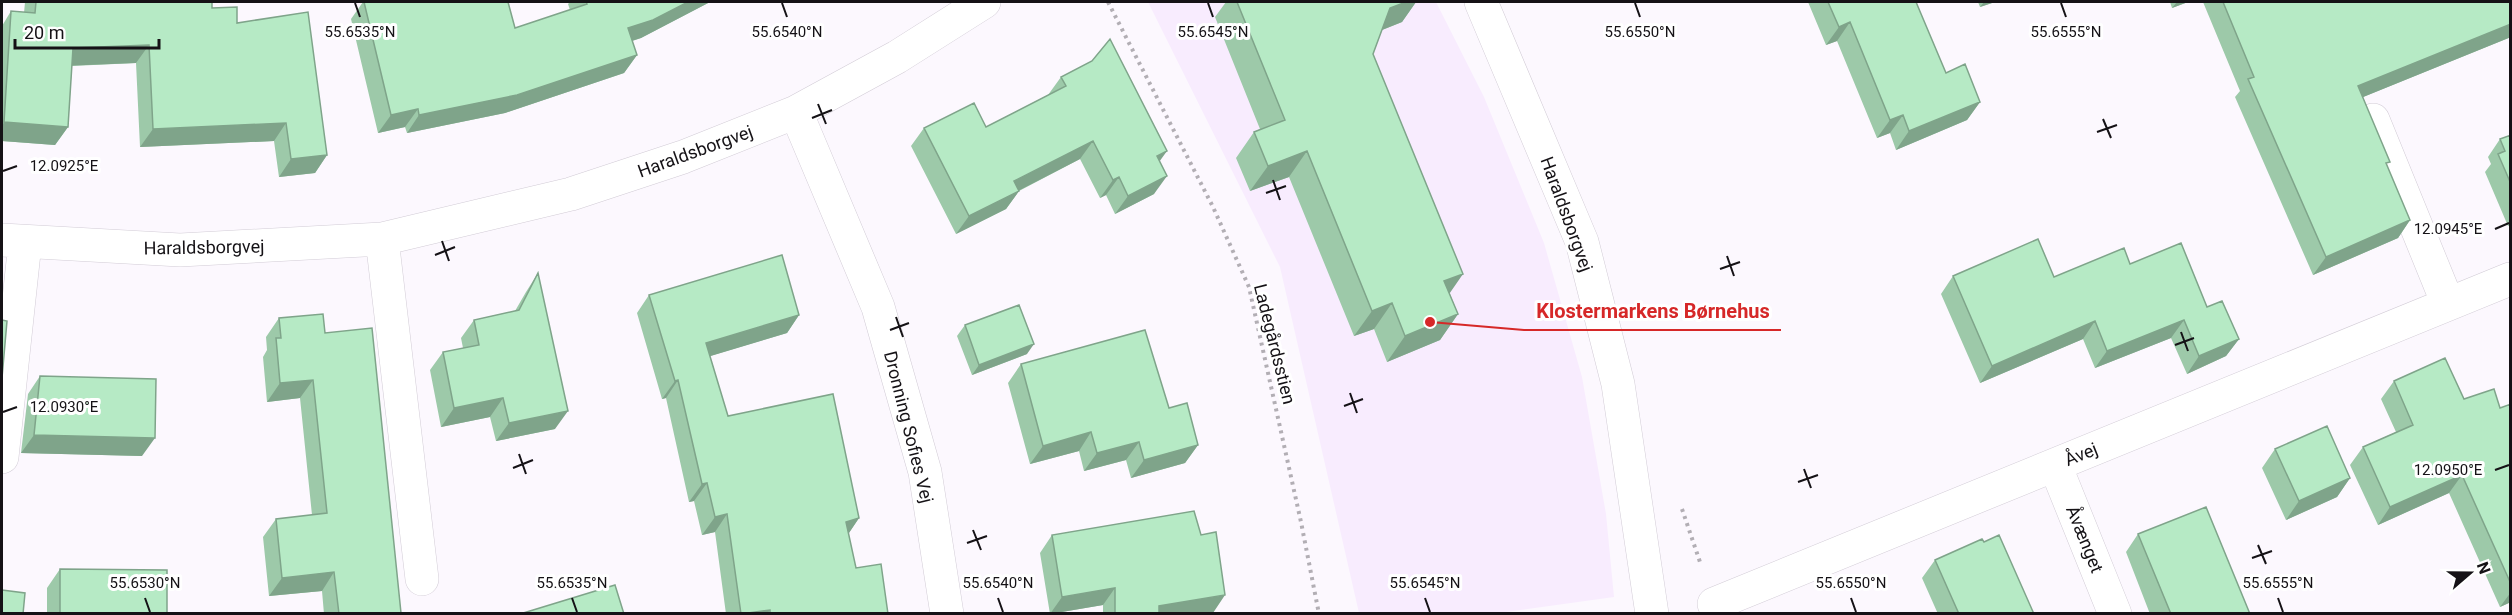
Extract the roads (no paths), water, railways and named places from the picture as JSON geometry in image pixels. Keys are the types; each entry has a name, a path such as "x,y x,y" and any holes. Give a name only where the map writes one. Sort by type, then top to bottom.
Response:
{"street":[{"name":"Haraldsborgvej","path":"2,457 13,241 180,250 382,239 572,195 682,158 796,112 897,57 984,2"},
{"name":"Haraldsborgvej","path":"1489,4 1582,242 1618,384 1652,614"},
{"name":"Dronning Sofies Vej","path":"796,112 878,307 925,472 947,614"},
{"path":"2373,120 2448,304"},
{"path":"382,239 422,579"},
{"name":"Åvej","path":"1714,604 2511,279"},
{"name":"Åvænget","path":"2055,465 2115,614"}],"place":[{"name":"Klostermarkens Børnehus","path":"1430,322"}]}
